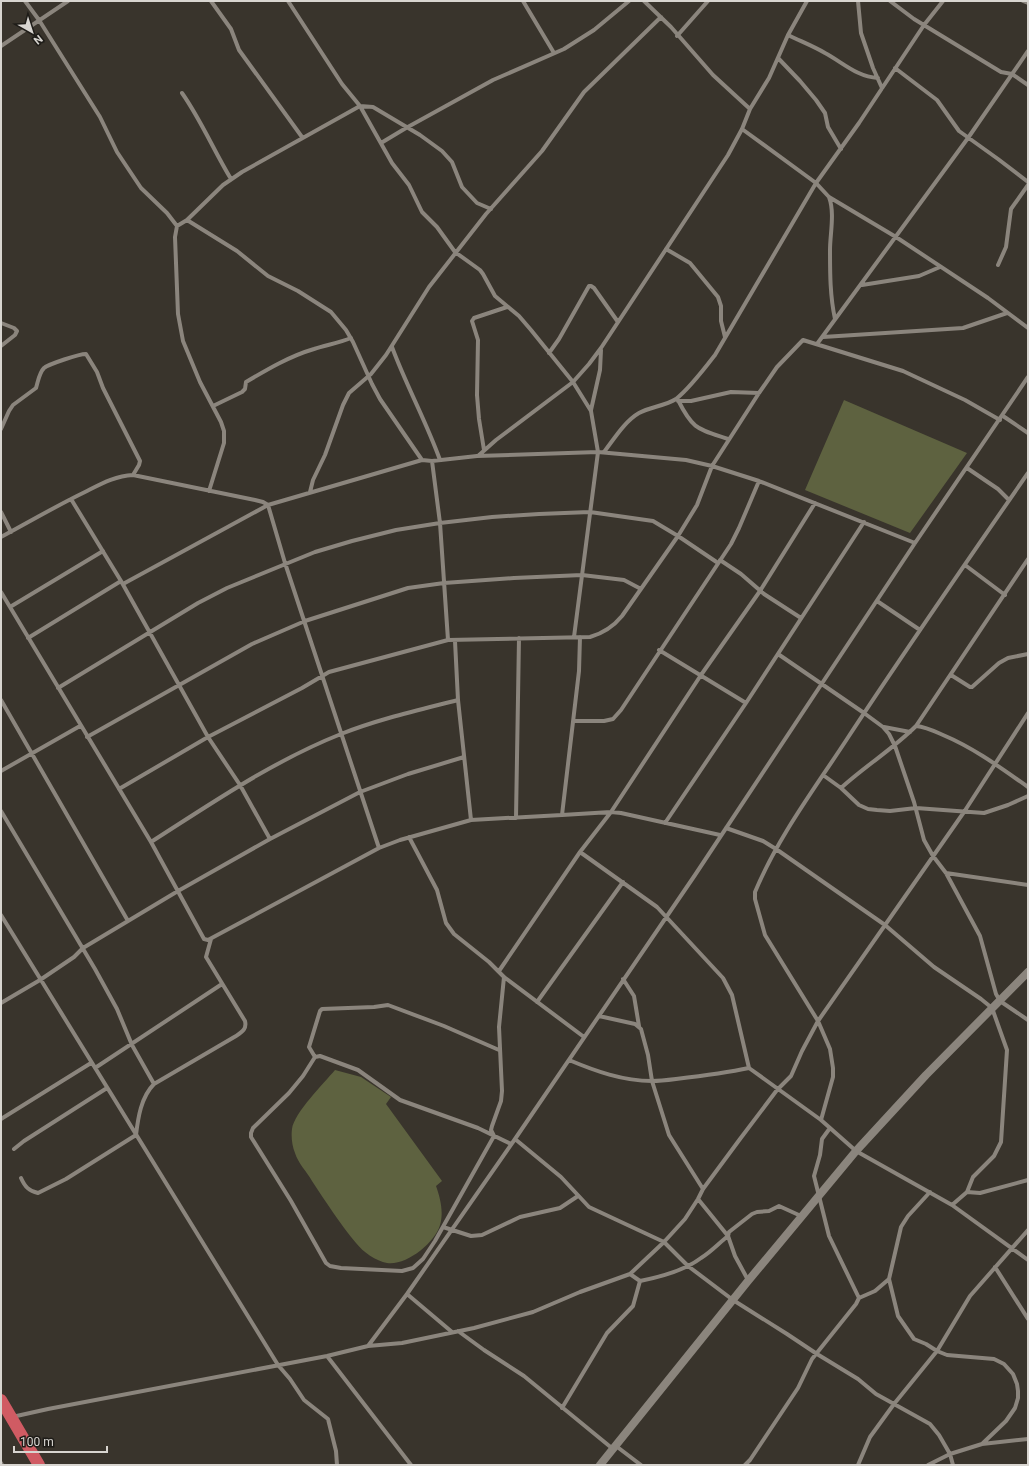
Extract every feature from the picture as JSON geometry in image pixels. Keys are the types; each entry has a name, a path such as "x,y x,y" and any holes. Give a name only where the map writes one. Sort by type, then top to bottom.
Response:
{"highway":[{"path":"1,1400 8,1415 39,1465"}],"street":[{"path":"25,1 39,20 100,117 117,152 140,188 167,213 177,226 175,237 180,329 183,342 200,382 221,422 224,431 224,443 209,491"},
{"path":"1,46 68,1"},
{"path":"211,1 231,29 239,50 302,137"},
{"path":"288,1 342,84 360,106 392,163 409,185 422,212 437,227 454,252 480,270 495,296 526,323 573,382 591,411"},
{"path":"523,1 554,53"},
{"path":"381,143 493,80 578,42 629,1"},
{"path":"644,1 661,17 713,75 750,109"},
{"path":"677,36 708,1"},
{"path":"477,456 573,382 601,348 731,149 742,129 750,109 765,86 788,35 807,1"},
{"path":"858,1 861,33 882,88"},
{"path":"890,1 914,19 1001,72 1012,74 1028,85"},
{"path":"678,400 706,366 725,337 816,183 841,149 924,25 942,1"},
{"path":"1023,1 1028,3"},
{"path":"310,492 313,480 326,455 345,400 352,390 371,374 392,347 419,302 454,252 542,151 584,92 661,17"},
{"path":"788,35 825,53 858,73 869,78 878,78"},
{"path":"818,344 968,138 1028,51"},
{"path":"778,58 816,100 825,113 828,127 841,149"},
{"path":"895,68 937,100 956,127 968,138 998,159 1028,184 1011,208 1006,246 998,265"},
{"path":"182,93 198,118 231,179"},
{"path":"177,226 187,220 223,184 302,137 360,106 373,108 420,135 442,151 452,162 462,187 477,203 491,209"},
{"path":"742,129 816,183 829,197 896,237 1028,328"},
{"path":"829,197 832,207 830,250 831,296 835,319"},
{"path":"187,220 238,251 268,276 298,291 331,312 351,338 380,399 422,460"},
{"path":"666,249 690,263 718,297 721,306 721,321 725,337"},
{"path":"862,285 919,276 940,267"},
{"path":"549,353 559,339 589,286 594,288 618,322"},
{"path":"484,450 481,436 478,401 478,340 472,321 474,318 507,307"},
{"path":"823,337 963,328 1007,313"},
{"path":"1,322 17,331 15,335 1,346"},
{"path":"213,406 242,392 245,388 246,382 283,361 314,349 336,344 351,338"},
{"path":"119,790 208,737 302,688 329,672 376,658 448,640 580,637 598,635 606,631 615,625 698,505 712,466 759,393 777,367 803,340 903,371 965,400 1000,420"},
{"path":"392,347 440,460"},
{"path":"574,637 598,452 591,411 600,370 601,348"},
{"path":"1,429 9,411 14,405 36,388 39,377 44,368 76,355 86,354 97,372 103,388 140,461 133,475"},
{"path":"368,1346 407,1294 512,1144 1028,377"},
{"path":"604,452 621,431 640,412 678,400 691,400 731,392 759,393"},
{"path":"678,400 692,424 699,430 728,439"},
{"path":"1003,416 1028,433"},
{"path":"28,638 122,582 268,505 422,460 432,461 477,456 604,452 686,460 712,466 760,481 915,543"},
{"path":"432,461 440,523 448,640"},
{"path":"967,468 998,489 1009,500"},
{"path":"821,1120 833,1077 830,1049 818,1021 765,935 755,899 755,892 776,848 823,775 1028,473"},
{"path":"1,537 71,499 116,478 133,475 263,502 268,505 285,563 379,848"},
{"path":"574,721 604,721 613,719 621,710 736,535 760,481"},
{"path":"71,499 122,582 180,684 208,737 240,786 270,839"},
{"path":"498,971 580,852 611,812 701,675 760,590 815,503"},
{"path":"1,512 11,532"},
{"path":"58,688 212,596 285,563 315,552 396,530 492,517 590,512 653,521 741,574 760,590 801,618"},
{"path":"665,823 746,703 864,522"},
{"path":"10,607 103,551"},
{"path":"841,788 895,746 916,726 1028,559"},
{"path":"965,565 1005,595"},
{"path":"87,737 252,644 305,620 408,588 444,583 582,575 620,579 641,589"},
{"path":"1,592 80,726 151,842 204,939 211,939 379,848 409,837 471,820 611,812 631,814 720,835"},
{"path":"877,601 920,630"},
{"path":"562,815 579,672 580,637"},
{"path":"516,818 519,638"},
{"path":"456,640 458,700 471,820"},
{"path":"659,650 746,703"},
{"path":"778,654 821,685 864,713 883,727 889,734 895,746 916,808 924,840 933,856 946,873 980,936 993,986 1000,1001 1028,1020"},
{"path":"951,675 972,687 999,662 1008,658 1028,654"},
{"path":"1,700 128,921"},
{"path":"151,842 279,763 342,734 400,715 458,700"},
{"path":"8,1415 48,1409 328,1356 368,1346 402,1343 458,1331 533,1312 580,1292 630,1274 664,1242 685,1219 703,1189 777,1090 791,1076 818,1021 964,812 1028,713"},
{"path":"1,771 80,726"},
{"path":"916,726 925,727 959,742 995,764 1028,787"},
{"path":"883,727 910,732"},
{"path":"1,1003 40,980 74,957 83,948 178,891 270,839 360,792 408,774 464,757"},
{"path":"823,775 841,788 859,805 868,809 890,811 916,808 984,812 1008,805 1028,796"},
{"path":"1,810 117,1008 132,1044 154,1084"},
{"path":"726,828 763,841 776,848 885,925 934,967 992,1008 1007,1050 1001,1142 994,1156 973,1177 967,1192 952,1205"},
{"path":"409,837 437,890 446,923 457,938 489,962 537,1002 584,1037"},
{"path":"580,852 649,900 666,916 723,978 729,989 749,1068 777,1090 821,1120 856,1151 952,1205 1028,1260"},
{"path":"946,873 1028,885"},
{"path":"537,1002 623,882"},
{"path":"1,915 278,1365 290,1379 304,1400 328,1419 336,1451 337,1465"},
{"path":"136,1135 138,1115 146,1096 154,1084 244,1031 246,1022 206,957 211,939"},
{"path":"600,1465 748,1281 856,1151 932,1070 1028,972"},
{"path":"494,1136 491,1130 502,1091 499,1027 504,976"},
{"path":"623,979 634,996 639,1026 643,1034 648,1055 652,1081 669,1136 703,1189"},
{"path":"95,1068 222,984"},
{"path":"315,1056 309,1046 322,1009 374,1007 382,1005 388,1005 444,1026 499,1050"},
{"path":"599,1016 629,1022 639,1026"},
{"path":"315,1056 320,1056 358,1070 400,1100 478,1128 512,1144"},
{"path":"315,1056 303,1076 289,1093 253,1128 251,1136 291,1201 326,1263 330,1266 341,1268 402,1271 413,1268 423,1259 494,1136"},
{"path":"569,1060 609,1075 652,1081 729,1072 749,1068"},
{"path":"1,1119 92,1063"},
{"path":"14,1149 24,1141 107,1088"},
{"path":"830,1128 822,1139 819,1159 814,1176 829,1236 859,1298"},
{"path":"22,1178 24,1185 28,1189 38,1193 66,1179 136,1135"},
{"path":"515,1139 562,1177 589,1207 664,1242 688,1266 733,1300 858,1379 876,1394 930,1424 939,1435 950,1454 952,1465"},
{"path":"967,1192 980,1193 1028,1180"},
{"path":"930,1192 908,1216 901,1227 889,1279 900,1321 914,1339 947,1355 994,1359 1004,1364 1015,1379 1018,1391 1018,1398 1015,1408 1006,1420 982,1444"},
{"path":"442,1227 471,1236 482,1235 520,1217 560,1208 578,1196"},
{"path":"698,1199 728,1236 735,1256 748,1281"},
{"path":"630,1274 640,1281 654,1278 688,1266 700,1259 728,1236 729,1232 752,1214 757,1212 769,1212 779,1206 801,1216"},
{"path":"858,1465 870,1437 894,1404 937,1351 970,1296 1028,1230"},
{"path":"995,1268 1028,1319"},
{"path":"745,1465 750,1460 798,1388 803,1376 808,1370 810,1363 856,1304 859,1298 875,1290 889,1279"},
{"path":"562,1408 607,1333 633,1306 640,1281"},
{"path":"407,1294 452,1332"},
{"path":"458,1331 524,1376 562,1408 614,1448 641,1465"},
{"path":"328,1356 411,1465"},
{"path":"928,1465 950,1454 982,1444 1028,1439"}],"green space":[{"path":"844,400 967,453 910,533 805,490"},
{"path":"335,1070 361,1077 391,1097 386,1104 442,1181 436,1186 442,1210 440,1225 437,1232 419,1252 403,1261 387,1263 366,1253 344,1228 296,1157 292,1144 292,1129 294,1122 317,1090"}]}
